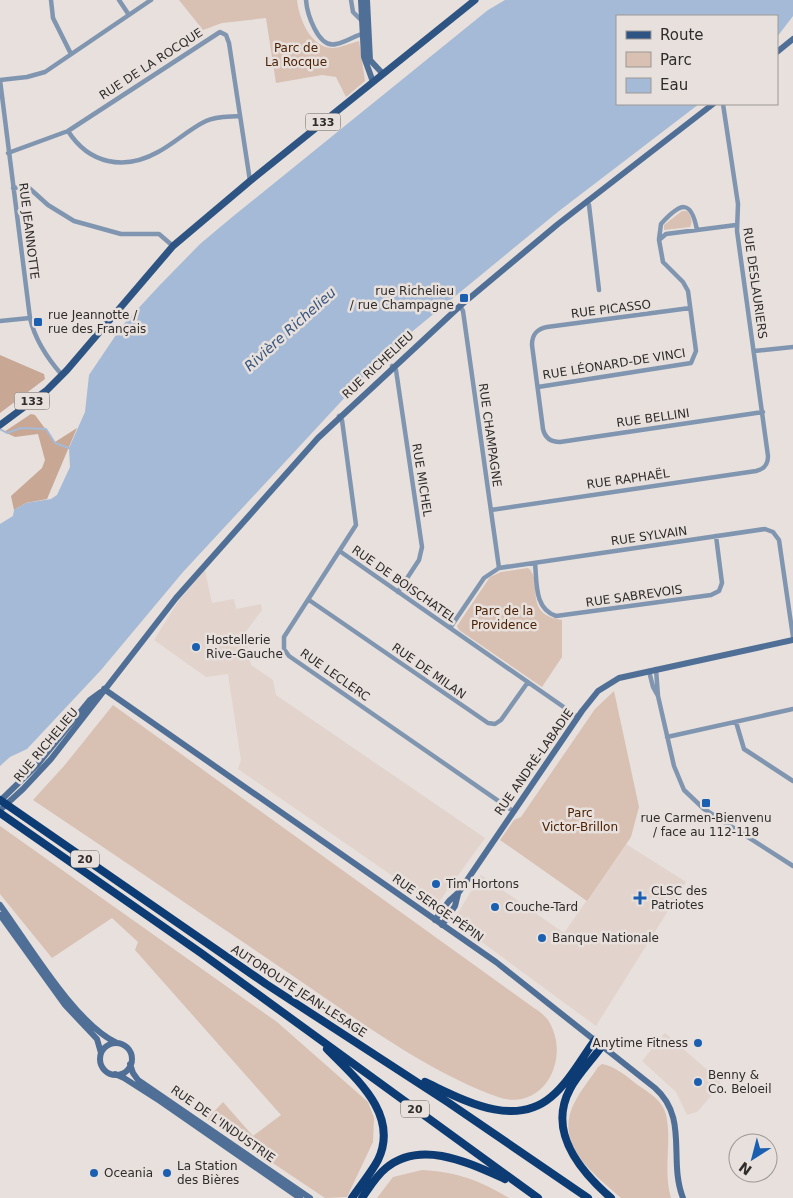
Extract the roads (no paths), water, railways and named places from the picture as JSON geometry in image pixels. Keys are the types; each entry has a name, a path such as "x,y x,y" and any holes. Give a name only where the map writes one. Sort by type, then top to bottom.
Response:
{"highway":[{"name":"AUTOROUTE JEAN-LESAGE","path":"0,800 272,989 402,1072 588,1198"},
{"name":"AUTOROUTE JEAN-LESAGE","path":"0,811 310,1032 538,1198"},
{"path":"310,1032 366,1090 376,1104 381,1118 384,1134 380,1154 352,1198"},
{"path":"402,1072 481,1106 505,1111 521,1111 540,1104 552,1096 596,1040"},
{"path":"602,1046 569,1091 564,1107 563,1128 567,1145 577,1163 611,1198"},
{"path":"362,1198 375,1179 390,1165 402,1159 422,1155 456,1159 521,1186"}],"main road":[{"name":"133","path":"0,424 36,398 62,375 173,246 250,181 475,0"}],"street":[{"path":"51,0 53,18 71,54"},
{"path":"119,0 130,15"},
{"path":"0,80 27,77 46,72 151,0"},
{"path":"306,0 307,13 320,38 327,43 337,44 365,34"},
{"path":"351,0 353,12 362,21"},
{"path":"361,0 362,21 370,60 383,74"},
{"path":"367,0 365,64 373,82"},
{"name":"RUE DE LA ROCQUE","path":"8,153 68,131 220,32 226,35 229,43 250,181"},
{"path":"778,51 793,39"},
{"name":"RUE JEANNOTTE","path":"0,80 33,334 48,358 62,375"},
{"name":"RUE RICHELIEU","path":"0,811 51,759 186,586 291,465 339,416 460,306 587,201 711,105"},
{"name":"RUE DESLAURIERS","path":"723,105 738,204 736,225 763,412 768,456 766,465"},
{"path":"68,131 75,141 98,158 114,163 123,163 158,153 206,121 216,118 240,116"},
{"path":"13,188 28,187 60,213 87,226 121,234 158,234 173,246"},
{"path":"587,201 599,290"},
{"path":"690,308 686,286 665,265 659,243 660,226 681,208 688,208 693,212 697,230"},
{"path":"659,243 664,235 736,225"},
{"name":"RUE CHAMPAGNE","path":"460,306 463,311 499,568"},
{"name":"RUE PICASSO","path":"538,387 532,342 535,332 547,327 690,308"},
{"name":"RUE LÉONARD-DE VINCI","path":"538,387 682,366 693,362 696,353 690,308"},
{"path":"0,322 30,318"},
{"path":"754,351 793,347"},
{"name":"RUE MICHEL","path":"392,366 396,370 422,547 419,560 398,592"},
{"name":"RUE BELLINI","path":"538,387 544,431 548,438 560,442 763,412"},
{"name":"RUE LECLERC","path":"339,416 342,420 357,521 354,532 284,636 283,645 286,653 513,811"},
{"name":"RUE RAPHAËL","path":"491,510 756,471 766,465"},
{"name":"RUE SYLVAIN","path":"499,568 765,529 776,534 779,542 793,638"},
{"name":"RUE SABREVOIS","path":"535,563 541,604 547,612 556,616 716,594 722,587 716,536"},
{"name":"RUE DE BOISCHATEL","path":"341,552 578,717"},
{"path":"450,628 484,578 499,568"},
{"name":"RUE DE MILAN","path":"308,600 488,723 495,724 502,720 528,682"},
{"name":"RUE ANDRÉ-LABADIE","path":"436,920 449,901 459,892 578,717 594,696 605,686 623,677 793,638"},
{"path":"656,669 658,696 678,778 693,801 793,866"},
{"path":"649,671 652,687 658,696"},
{"name":"RUE RICHELIEU","path":"0,800 32,771 90,700 104,689"},
{"name":"RUE SERGE-PÉPIN","path":"104,689 496,962 651,1084 668,1103 677,1126 677,1174 683,1198"},
{"path":"668,737 793,709"},
{"path":"736,722 744,749 793,781"},
{"name":"RUE ANDRÉ-LABADIE","path":"442,925 455,906 459,892"},
{"path":"0,904 70,1001 106,1038 129,1050 130,1064 124,1072 114,1074 103,1068 100,1061 101,1053 97,1039 65,1005 0,915"},
{"path":"101,1053 107,1045 117,1043"},
{"name":"RUE DE L'INDUSTRIE","path":"130,1064 138,1080 310,1198"},
{"name":"RUE DE L'INDUSTRIE","path":"114,1074 128,1080 160,1101 300,1198"}],"water":[{"name":"Rivière Richelieu","path":"505,0 793,0 793,16 778,36 778,15 616,15 616,105 698,105 559,211 386,353 183,572 101,670 27,749 10,757 0,766 0,524 13,516 14,510 26,503 51,499 57,495 70,467 69,448 85,412 89,375 122,326 200,244 488,10"}],"waterway":[{"path":"0,429 7,433 21,428 46,429 55,443 69,448"}],"place":[{"name":"rue Richelieu / rue Champagne","path":"464,298"},
{"name":"rue Jeannotte / rue des Français","path":"38,322"},
{"name":"Hostellerie Rive-Gauche","path":"196,647"},
{"name":"rue Carmen-Bienvenu / face au 112-118","path":"706,803"},
{"name":"Tim Hortons","path":"436,884"},
{"name":"CLSC des Patriotes","path":"640,898"},
{"name":"Couche-Tard","path":"495,907"},
{"name":"Banque Nationale","path":"542,938"},
{"name":"Anytime Fitness","path":"698,1043"},
{"name":"Benny & Co. Beloeil","path":"698,1082"},
{"name":"Oceania","path":"94,1173"},
{"name":"La Station des Bières","path":"167,1173"}],"park label":[{"name":"Parc de La Rocque","path":"296,55"},
{"name":"Parc de la Providence","path":"504,618"},
{"name":"Parc Victor-Brillon","path":"580,820"}]}
